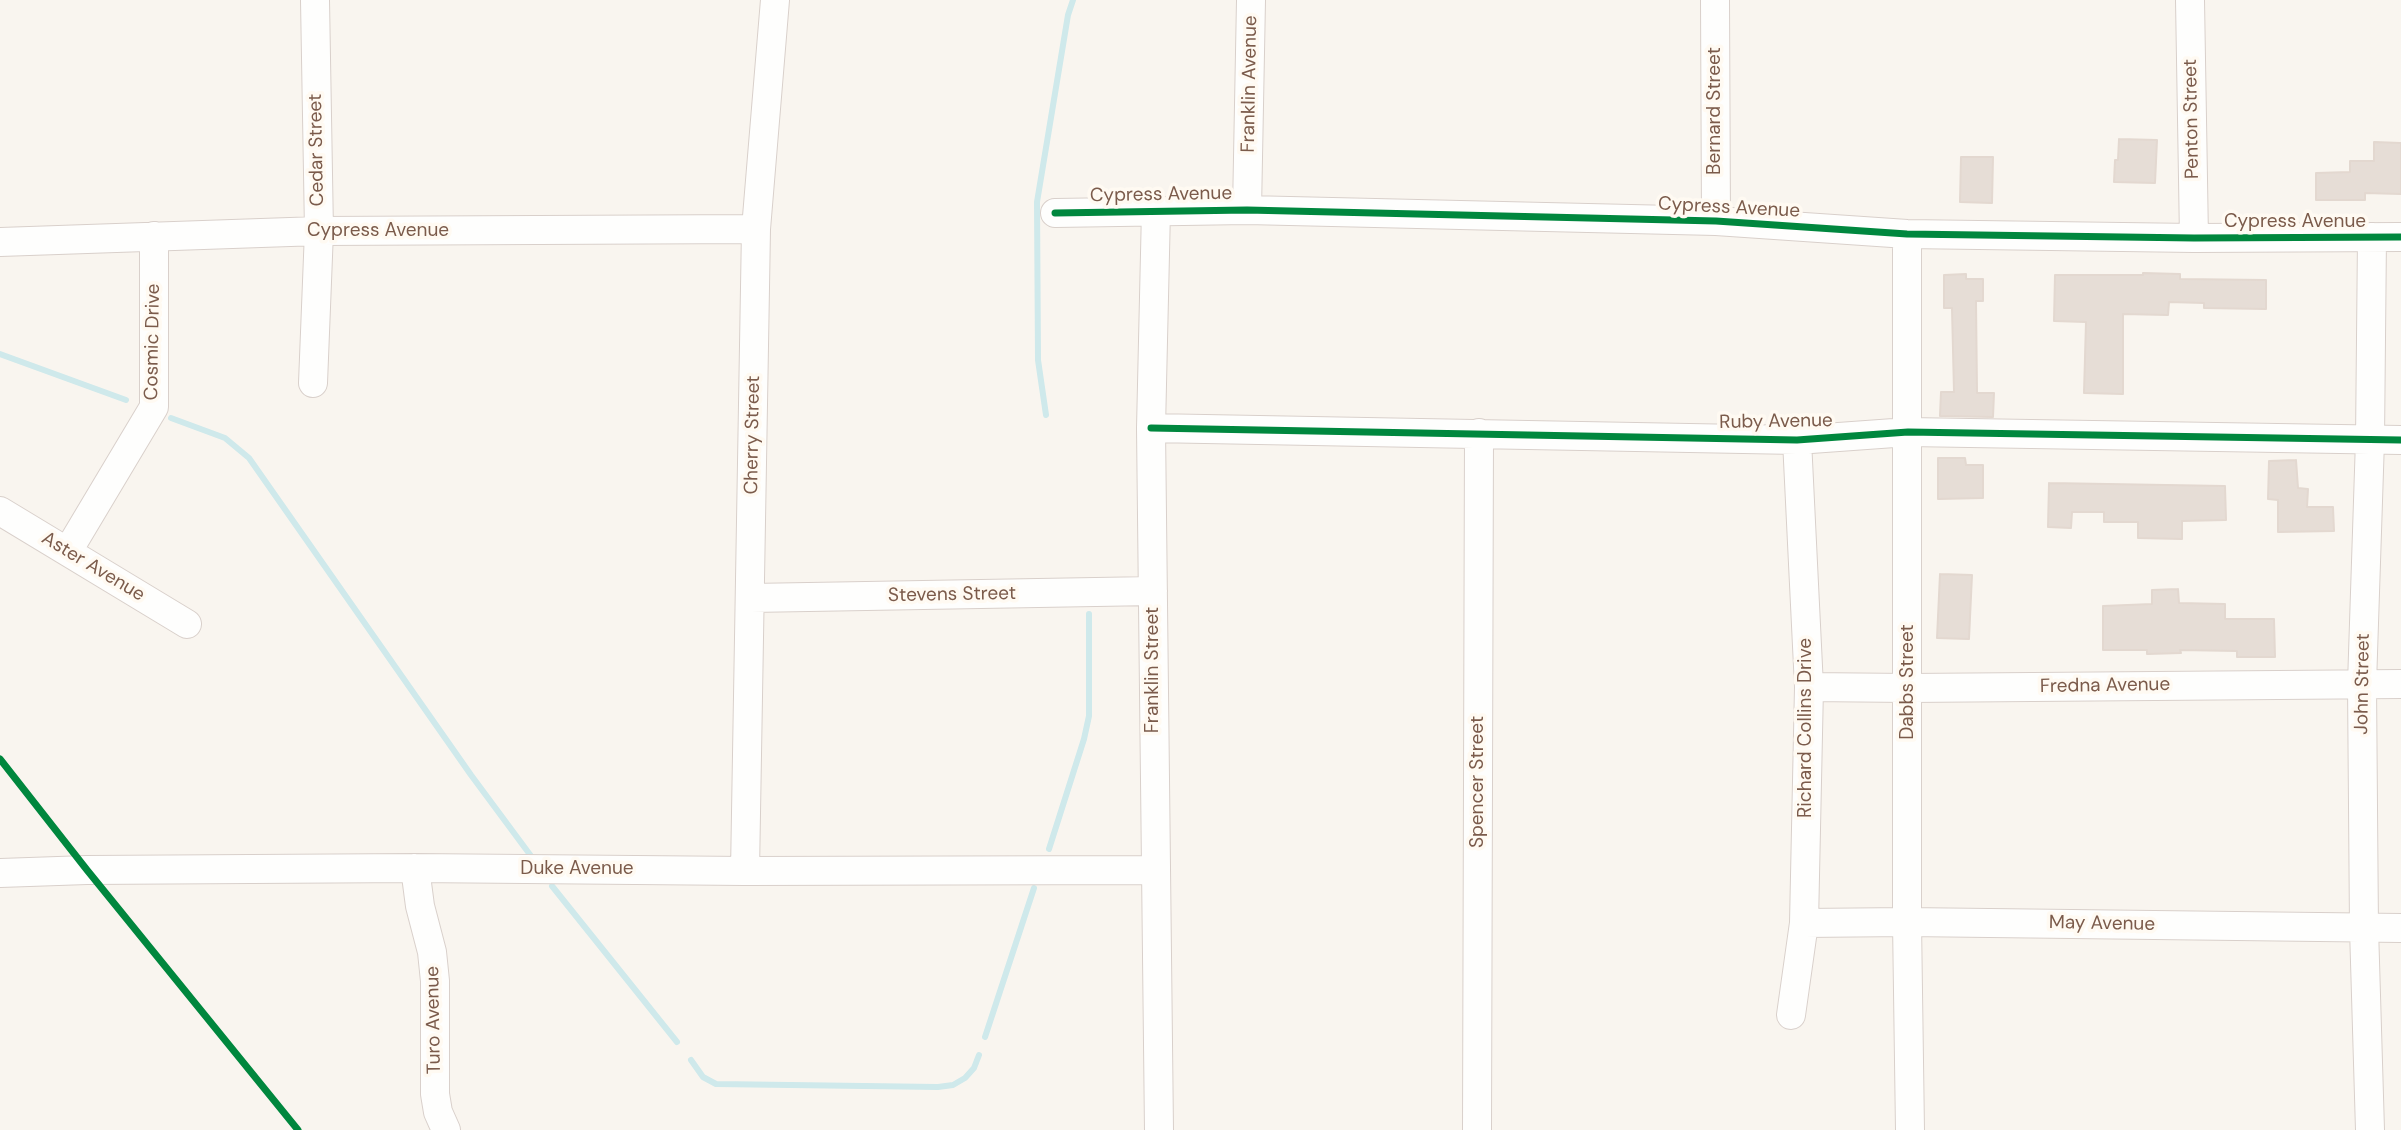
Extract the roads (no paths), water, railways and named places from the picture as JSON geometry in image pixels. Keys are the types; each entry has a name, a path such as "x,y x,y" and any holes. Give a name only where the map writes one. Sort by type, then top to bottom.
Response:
{"street":[{"name":"Cedar Street","path":"313,383 319,231 315,0"},
{"name":"Cherry Street","path":"744,871 756,229 775,0"},
{"name":"Franklin Avenue","path":"1247,210 1251,0"},
{"name":"Bernard Street","path":"1715,0 1716,221"},
{"name":"Penton Street","path":"2189,0 2194,238"},
{"name":"Franklin Street","path":"1156,210 1151,428 1159,1130"},
{"name":"Cypress Avenue","path":"1055,213 1247,210 1716,221 1907,234 2194,238 2401,237"},
{"name":"Cypress Avenue","path":"0,242 319,231 756,229"},
{"name":"Dabbs Street","path":"1907,234 1907,922 1910,1130"},
{"name":"Cosmic Drive","path":"68,551 154,407 154,236"},
{"name":"John Street","path":"2370,1130 2364,928 2362,684 2370,440 2372,237"},
{"name":"Ruby Avenue","path":"1151,428 1797,440 1908,432 2401,440"},
{"name":"Spencer Street","path":"1477,1130 1479,433"},
{"name":"Richard Collins Drive","path":"1791,1015 1804,923 1809,687 1797,440"},
{"name":"Aster Avenue","path":"0,512 187,624"},
{"name":"Stevens Street","path":"751,598 1153,591"},
{"name":"Fredna Avenue","path":"1809,687 2401,684"},
{"name":"Duke Avenue","path":"0,873 415,868 744,871 1154,870"},
{"name":"Turo Avenue","path":"415,868 420,906 433,961 435,1094 438,1112 446,1130"},
{"name":"May Avenue","path":"1804,923 2401,928"}],"waterway":[{"path":"1046,415 1038,360 1037,202 1068,15 1073,0"},
{"path":"0,354 126,400"},
{"path":"171,418 225,438 249,458 471,775 531,856"},
{"path":"1049,849 1089,716 1089,614"},
{"path":"552,886 677,1042"},
{"path":"985,1037 1034,888"},
{"path":"691,1060 703,1077 716,1084 938,1087 953,1085 965,1078 974,1068 979,1055"}]}
